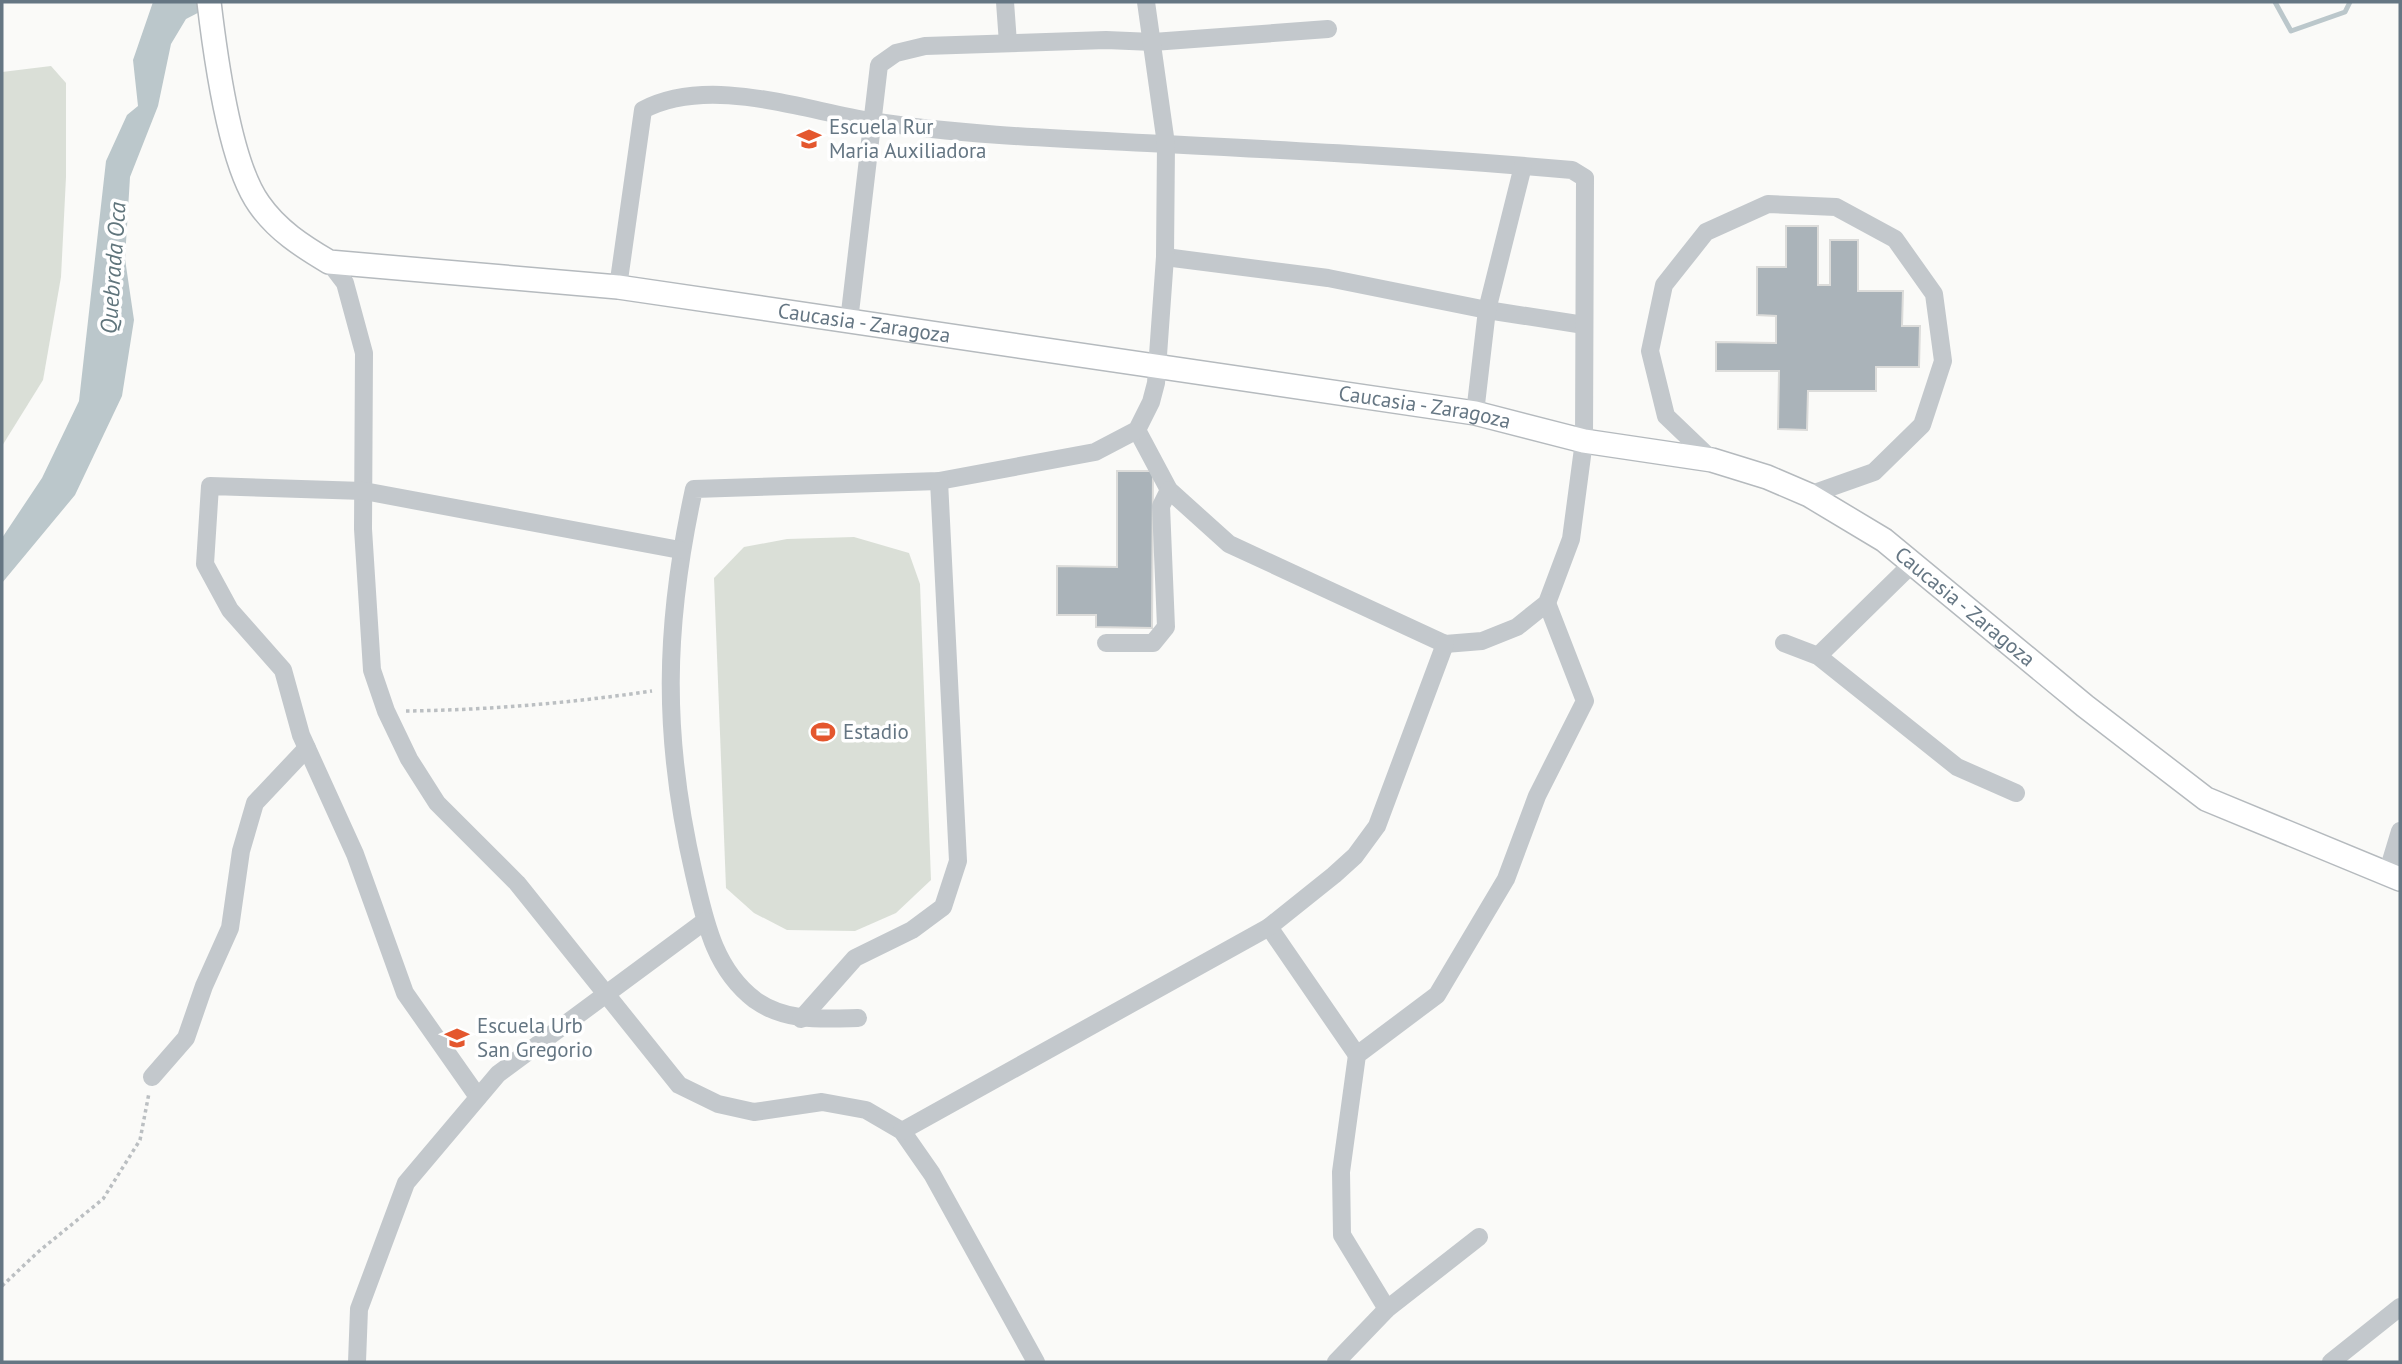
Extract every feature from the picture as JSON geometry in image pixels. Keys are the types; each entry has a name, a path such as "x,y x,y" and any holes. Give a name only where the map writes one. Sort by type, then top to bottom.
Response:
{"main road":[{"path":"209,2 212,32 234,145 258,203 291,239 329,262"},
{"name":"Caucasia - Zaragoza","path":"329,262 618,287 1159,364 1475,412 1584,441 1712,460 1766,477 1845,514 1913,563 2085,706 2206,799 2394,876"}],"street":[{"path":"1005,2 1008,43"},
{"path":"858,1018 800,1020 756,1000 722,966 705,921 678,806 669,689 671,619 680,550 694,489 939,481 1096,452 1136,430 1151,402 1159,364 1165,257 1166,144 1146,2"},
{"path":"849,321 879,65 896,53 925,46 1153,42 1328,29"},
{"path":"618,287 643,110 676,97 750,97 872,121 1010,136 1523,166 1572,170 1586,178 1584,441 1572,539 1547,603 1517,627 1482,641 1445,644 1229,544 1169,490 1136,430"},
{"path":"1475,412 1487,310 1523,166"},
{"path":"1712,460 1666,416 1650,351 1664,285 1706,232 1768,204 1836,207 1895,239 1934,294 1943,361 1922,425 1884,463 1874,472 1809,495"},
{"path":"1165,257 1328,278 1487,310 1584,325"},
{"path":"329,262 345,283 364,353 364,491 372,670 386,711 409,759 436,803 517,883 679,1085 718,1104 754,1112 822,1102 866,1110 902,1131 932,1174 1036,1362"},
{"path":"800,1020 855,958 912,930 943,907 958,860 939,481"},
{"path":"478,1097 405,993 355,854 307,748 284,670 230,610 205,564 210,486 364,491 680,550"},
{"path":"1106,643 1153,643 1166,627 1161,506 1169,490"},
{"path":"1818,656 1913,563"},
{"path":"1357,1055 1437,995 1506,878 1537,796 1586,701 1547,603"},
{"path":"1784,643 1818,656 1957,767 2016,793"},
{"path":"902,1131 1269,927 1345,866 1377,826 1445,644"},
{"path":"152,1077 186,1038 204,985 230,928 240,851 256,803 307,748"},
{"path":"2394,876 2400,831"},
{"path":"357,1362 359,1309 406,1183 498,1074 705,921"},
{"path":"1269,927 1357,1055 1341,1172 1342,1235 1387,1309"},
{"path":"1336,1362 1387,1309 1479,1237"},
{"path":"2331,1362 2400,1307"}],"path":[{"path":"386,711 521,707 669,689"},
{"path":"2,1286 38,1252 103,1199 140,1140 152,1077"}],"shaded area":[{"path":"51,66 66,83 66,177 61,277 43,380 2,446 2,72"},
{"name":"Estadio","path":"854,537 909,553 920,584 931,880 896,913 855,931 787,930 754,913 726,888 714,578 744,547 787,539"}],"water":[{"name":"Quebrada Oca","path":"153,2 219,2 186,19 171,44 158,106 130,177 125,259 134,320 122,396 75,495 2,583 2,538 42,478 79,401 106,161 127,115 138,106 133,60"}],"building":[{"path":"1786,226 1818,226 1818,285 1830,285 1830,240 1858,240 1858,291 1903,291 1902,326 1920,326 1919,367 1876,367 1876,391 1808,391 1807,430 1778,429 1779,371 1716,371 1716,342 1776,343 1776,316 1757,315 1757,267 1786,267"},
{"path":"1117,471 1153,471 1152,628 1096,627 1096,615 1057,615 1057,566 1117,567"}],"waterway":[{"path":"2275,2 2291,31 2345,12 2350,2"}],"place":[{"name":"Escuela Rur Maria Auxiliadora","path":"809,139"},
{"name":"Estadio","path":"823,732"},
{"name":"Escuela Urb San Gregorio","path":"457,1038"}]}
